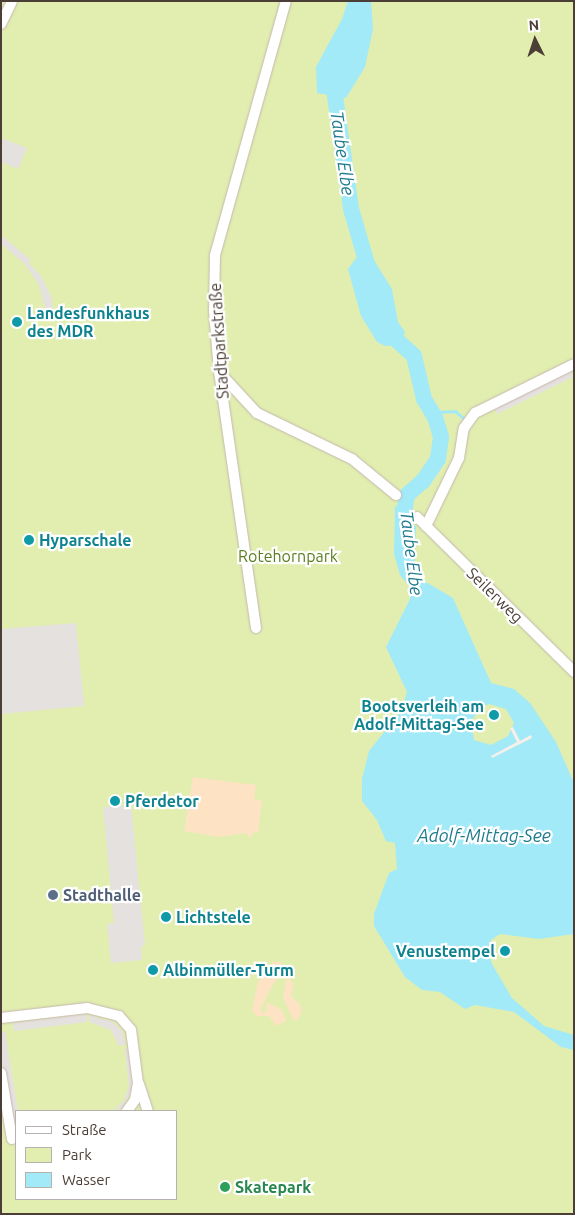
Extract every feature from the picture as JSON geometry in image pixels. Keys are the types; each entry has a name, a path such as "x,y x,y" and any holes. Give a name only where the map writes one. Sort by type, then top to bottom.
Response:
{"street":[{"path":"1,24 12,1"},
{"name":"Stadtparkstraße","path":"256,628 219,372 214,311 215,255 286,1"},
{"path":"426,526 459,458 464,428 475,413 574,364"},
{"path":"219,372 256,413 352,459 396,496"},
{"name":"Seilerweg","path":"417,517 574,672"},
{"path":"1,1018 87,1008 118,1016 131,1030 138,1083 148,1110"},
{"path":"1,1073 10,1139"},
{"path":"128,1110 135,1100 138,1083"}],"green space":[{"name":"Rotehornpark","path":"1,1 574,1 574,1214 1,1214"}],"sand":[{"path":"193,777 256,785 254,799 262,800 258,832 252,833 252,837 248,837 247,833 218,837 184,831"},
{"path":"272,962 280,962 285,969 273,984 261,1008 262,1013 266,1012 267,1002 282,1010 286,1021 276,1026 269,1016 257,1016 252,1011 258,981 274,972"},
{"path":"287,977 294,984 291,996 299,1003 302,1011 297,1020 293,1020 283,997"}],"shaded area":[{"path":"1,138 27,148 18,169 1,162"},
{"path":"1,235 31,260 28,262 41,276 51,296 54,316 47,316 39,285 25,264 1,244"},
{"path":"570,370 573,377 497,414 494,406"},
{"path":"76,623 84,706 1,714 1,629"},
{"path":"131,805 145,944 141,948 142,960 111,963 107,924 114,923 103,807"},
{"path":"86,1014 87,1022 14,1031 13,1023"},
{"path":"88,1015 113,1022 122,1031 126,1045 119,1046 111,1030 89,1022"},
{"path":"1,1032 5,1032 18,1110 15,1110 15,1124 13,1125 1,1057"},
{"path":"129,1048 132,1090 122,1108 113,1110 123,1102 129,1087 125,1049"}],"water":[{"path":"348,1 371,1 373,29 365,67 346,98 317,93 316,67 342,19"},
{"path":"360,253 370,254 392,289 398,322 405,332 400,345 385,346 377,342 361,316 348,269"},
{"name":"Adolf-Mittag-See","path":"395,505 416,527 414,575 453,598 491,683 514,689 530,703 556,742 574,783 574,934 539,939 500,934 491,940 488,949 492,964 512,998 544,1026 574,1035 574,1050 561,1047 514,1012 475,1005 465,1009 440,992 422,990 405,977 374,926 374,914 389,873 397,869 395,843 386,841 377,820 362,801 362,779 369,751 401,711 407,692 386,647 410,599 410,587 400,575 394,554","holes":["489,704 506,709 514,723 508,736 491,745 474,740 471,722 480,708"]}],"pier":[{"path":"513,727 520,741 531,735 532,738 492,758 491,756 517,742 510,728"}],"waterway":[{"name":"Taube Elbe","path":"340,75 335,96 351,209 370,274"},
{"name":"Taube Elbe","path":"388,328 391,335 414,356 424,399 435,417 441,437 438,459 423,481 407,495 404,515 406,537"},
{"path":"432,412 455,411 466,420"}],"place":[{"name":"Landesfunkhaus des MDR","path":"17,322"},
{"name":"Hyparschale","path":"29,540"},
{"name":"Bootsverleih am Adolf-Mittag-See","path":"494,715"},
{"name":"Pferdetor","path":"115,801"},
{"name":"Stadthalle","path":"53,895"},
{"name":"Lichtstele","path":"166,917"},
{"name":"Venustempel","path":"505,951"},
{"name":"Albinmüller-Turm","path":"153,970"},
{"name":"Skatepark","path":"225,1187"}]}
